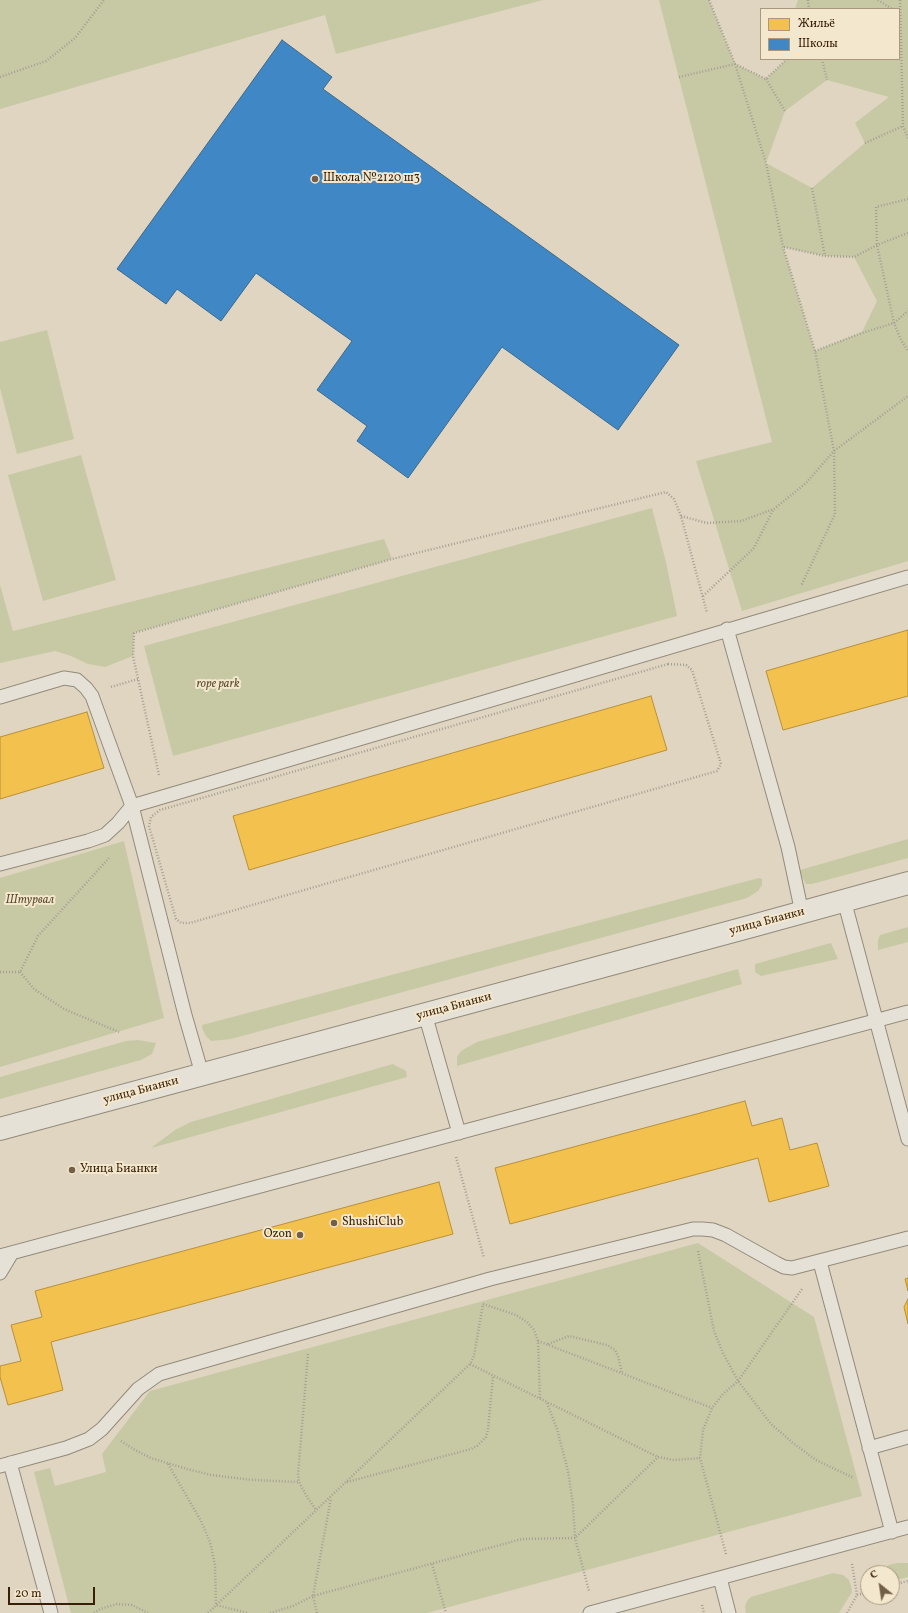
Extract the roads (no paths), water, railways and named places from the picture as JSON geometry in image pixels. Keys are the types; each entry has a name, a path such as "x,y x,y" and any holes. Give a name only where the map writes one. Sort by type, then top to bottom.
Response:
{"street":[{"name":"улица Бианки","path":"0,1129 802,913 908,883"}],"lane":[{"path":"0,864 105,836 132,806 727,629 908,577"},
{"path":"727,629 788,847 802,913"},
{"path":"0,697 64,678 77,680 92,696 132,806 185,1015 202,1074"},
{"path":"844,900 908,1139"},
{"path":"0,1273 6,1254 908,1012"},
{"path":"425,1014 454,1134"},
{"path":"51,1613 5,1464 78,1445 89,1439 102,1429 138,1389 159,1374 490,1279 693,1230 713,1230 726,1235 784,1267 792,1268 820,1262 908,1238"},
{"path":"820,1262 892,1532"},
{"path":"869,1448 908,1437"},
{"path":"592,1612 908,1527"},
{"path":"726,1576 729,1613"}],"place":[{"name":"Школа №2120 ш3","path":"315,179"},
{"name":"Улица Бианки","path":"72,1170"},
{"name":"ShushiClub","path":"334,1223"},
{"name":"Ozon","path":"300,1235"}],"park label":[{"name":"rope park","path":"218,685"},
{"name":"Штурвал","path":"30,901"}]}
